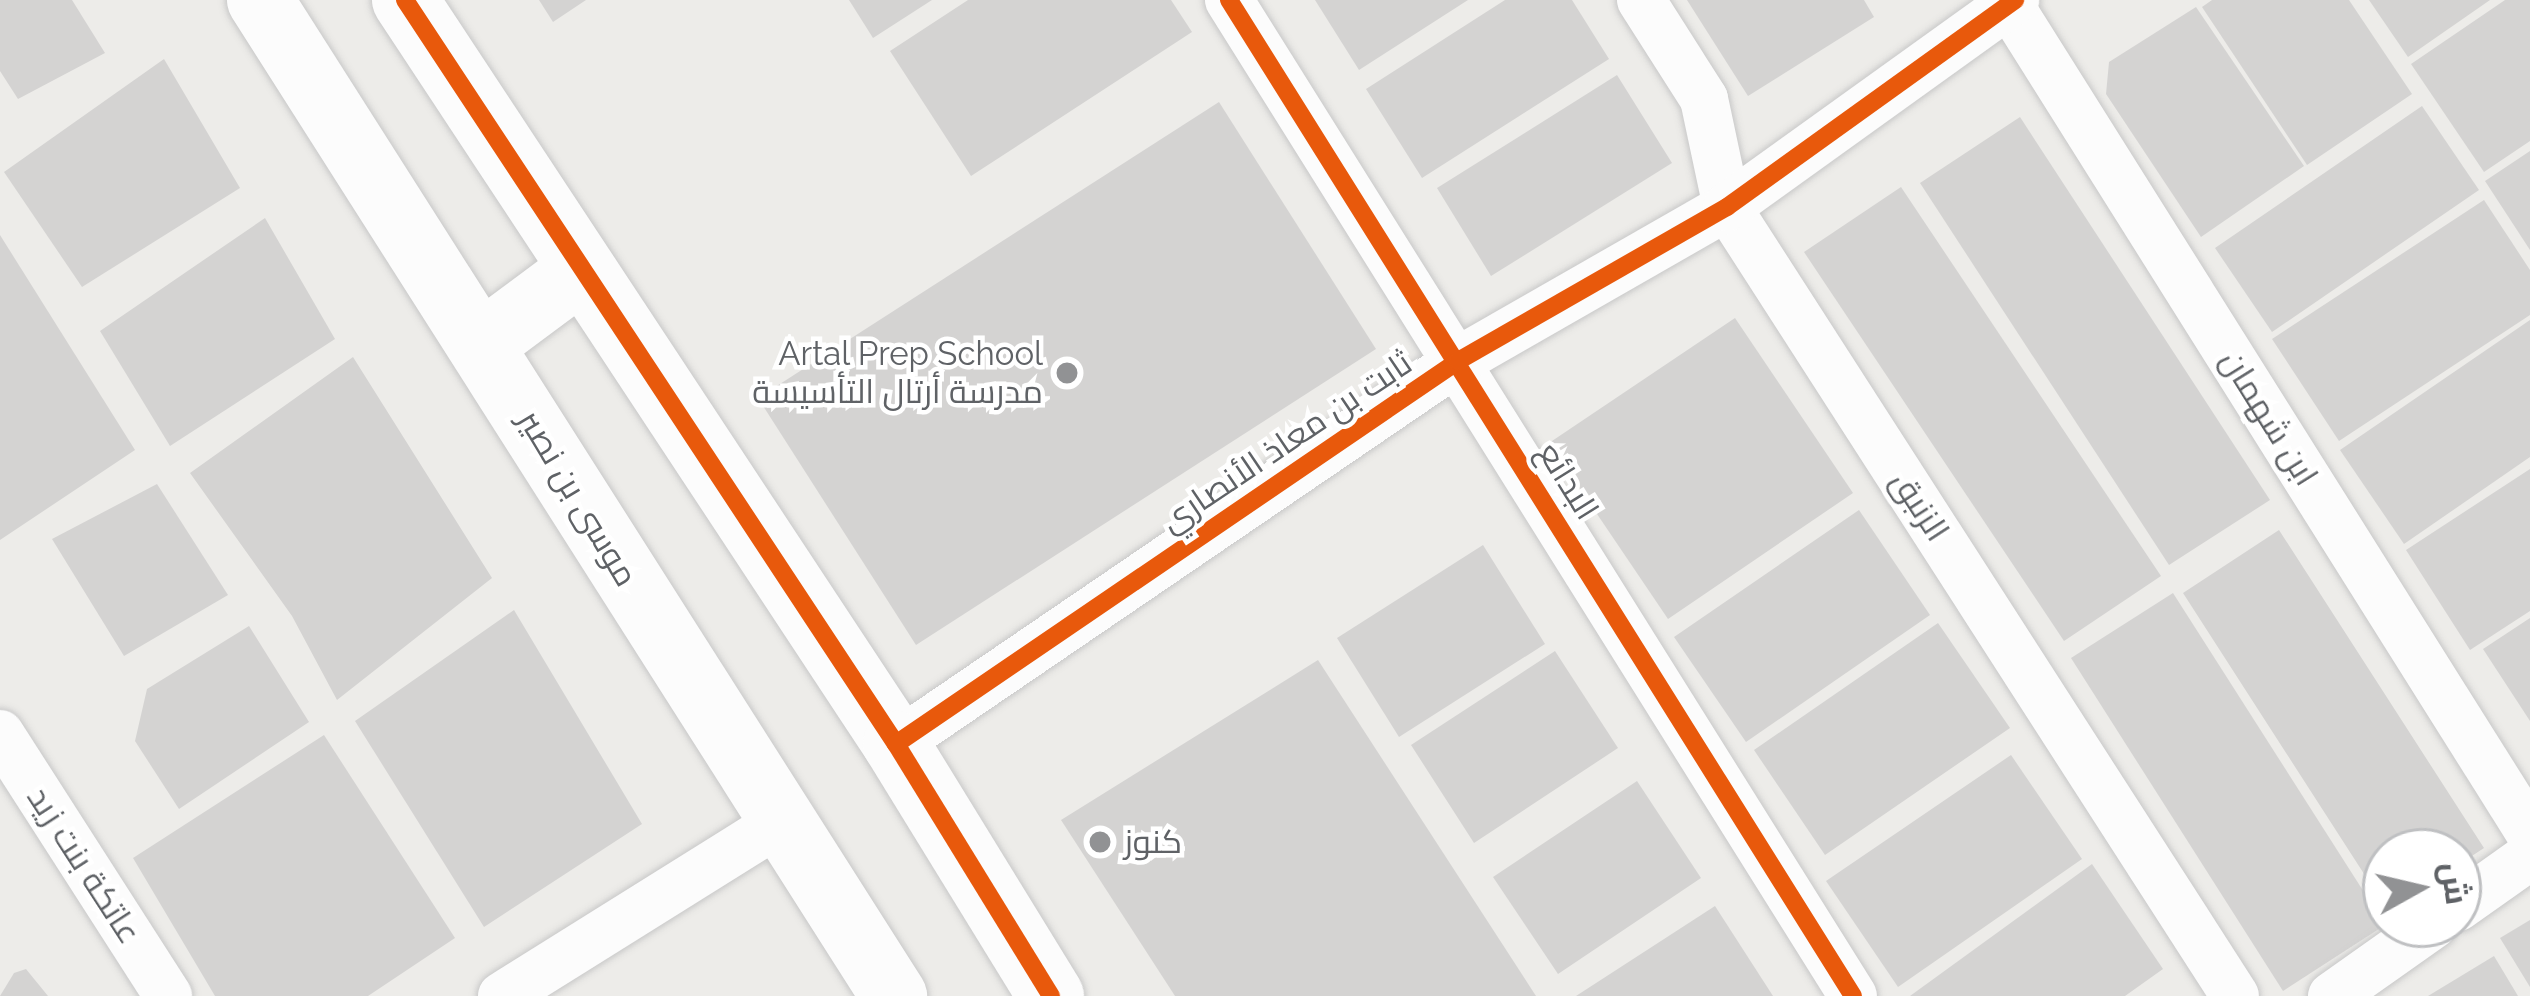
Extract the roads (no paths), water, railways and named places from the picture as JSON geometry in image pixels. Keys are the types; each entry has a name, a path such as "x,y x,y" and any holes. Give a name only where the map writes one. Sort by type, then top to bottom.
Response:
{"street":[{"name":"موسى بن نصير","path":"260,0 483,344 779,823 895,996"},
{"path":"406,0 580,272 896,744 1051,996"},
{"name":"البدائع","path":"1229,0 1853,996"},
{"name":"الزنبق","path":"1641,0 1703,99 1727,207 2235,996"},
{"name":"ثابت بن معاذ الأنصاري","path":"896,744 1458,361 1727,207 2012,2"},
{"name":"ابن شهمان","path":"2012,2 2530,833"},
{"path":"483,344 580,272"},
{"name":"عاتكة بنت زيد","path":"0,734 168,996"},
{"path":"502,996 779,823"},
{"path":"2482,890 2530,856"},
{"path":"2332,996 2400,948"}],"place":[{"name":"Artal Prep School مدرسة أرتال التأسيسة","path":"1067,373"},
{"name":"كنوز","path":"1100,842"}]}
